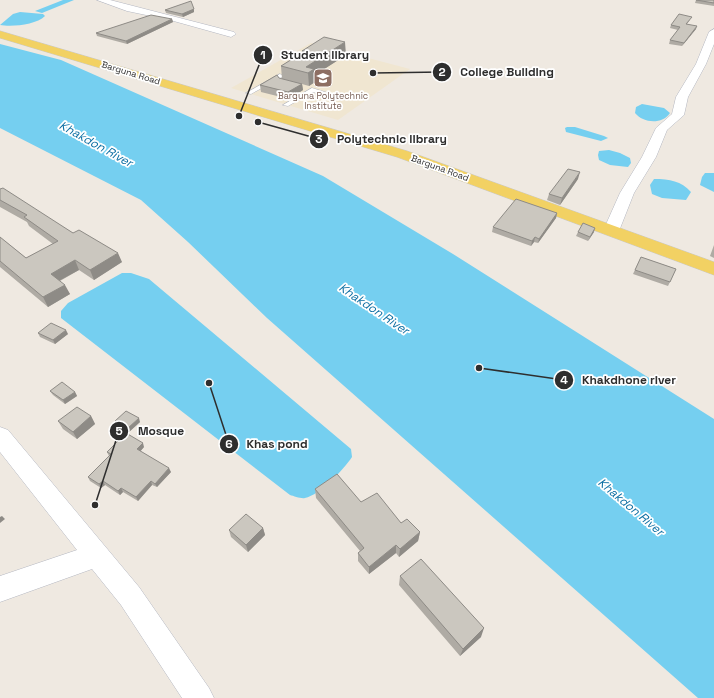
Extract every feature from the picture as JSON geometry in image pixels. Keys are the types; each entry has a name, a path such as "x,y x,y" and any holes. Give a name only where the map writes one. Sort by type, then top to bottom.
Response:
{"main road":[{"name":"Barguna Road","path":"0,34 402,154 714,269"}],"street":[{"path":"101,0 130,10 172,17 231,34"},
{"path":"611,231 627,193 649,157 662,128 678,115 682,97 701,64 714,32"},
{"path":"0,436 130,596 199,698"},
{"path":"0,589 97,555"}],"lane":[{"path":"248,93 280,76"},
{"path":"305,88 340,98"},
{"path":"286,106 312,90"}],"shaded area":[{"name":"Barguna Polytechnic Institute","path":"311,43 410,69 338,120 231,88"}],"water":[{"path":"20,12 43,14 45,16 24,25 0,25 13,14"},
{"name":"Khakdon River","path":"0,44 61,60 323,176 453,254 714,419 714,698 698,698 267,318 188,242 141,200 0,128"},
{"path":"642,104 664,108 670,113 667,117 658,121 647,121 635,113 636,107"},
{"path":"575,127 608,138 601,141 566,132 565,128"},
{"path":"609,150 630,158 631,163 628,167 610,165 599,160 599,151"},
{"path":"705,173 714,173 714,192 700,185 702,177"},
{"path":"654,179 675,181 683,185 691,192 686,200 662,198 652,194 650,185"},
{"path":"122,273 131,273 149,279 351,449 352,457 331,481 311,496 300,498 290,495 61,318 61,311 68,303"}],"building":[{"path":"696,0 714,0 714,3"},
{"path":"191,1 194,9 182,14 165,10"},
{"path":"679,14 692,17 686,24 697,26 684,43 670,40 680,27 671,25"},
{"path":"151,15 172,19 126,41 96,33"},
{"path":"324,37 345,42 306,67 314,69 308,73 281,66 305,51 302,51"},
{"path":"277,75 279,78 302,84 288,92 260,85"},
{"path":"568,169 580,172 562,198 549,194"},
{"path":"3,188 73,233 79,230 118,253 90,270 75,260 51,274 65,285 43,297 0,261 0,237 26,258 58,241 24,217 27,215 0,200 0,189"},
{"path":"516,199 557,213 539,239 535,237 532,241 493,227"},
{"path":"583,223 595,228 590,237 578,232"},
{"path":"641,257 676,269 670,282 635,270"},
{"path":"51,323 66,330 53,340 38,333"},
{"path":"62,382 75,392 63,400 50,391"},
{"path":"77,407 91,416 73,432 58,421"},
{"path":"126,411 139,418 128,428 115,421"},
{"path":"126,433 143,443 137,449 169,468 155,484 151,481 136,497 121,488 118,491 103,481 99,484 88,477 111,454 107,452"},
{"path":"337,474 361,502 377,493 401,523 407,519 420,532 400,549 396,545 369,567 358,553 364,548 315,489"},
{"path":"246,514 263,528 246,545 229,530"},
{"path":"421,559 484,628 463,649 400,576"}],"waterway":[{"path":"39,11 70,0"}],"place":[{"name":"College Building","path":"373,73"},
{"name":"Barguna Polytechnic Institute","path":"323,78"},
{"name":"Student library","path":"239,116"},
{"name":"Polytechnic library","path":"258,122"},
{"name":"Khakdhone river","path":"479,368"},
{"name":"Khas pond","path":"209,383"},
{"name":"Mosque","path":"95,505"}]}
